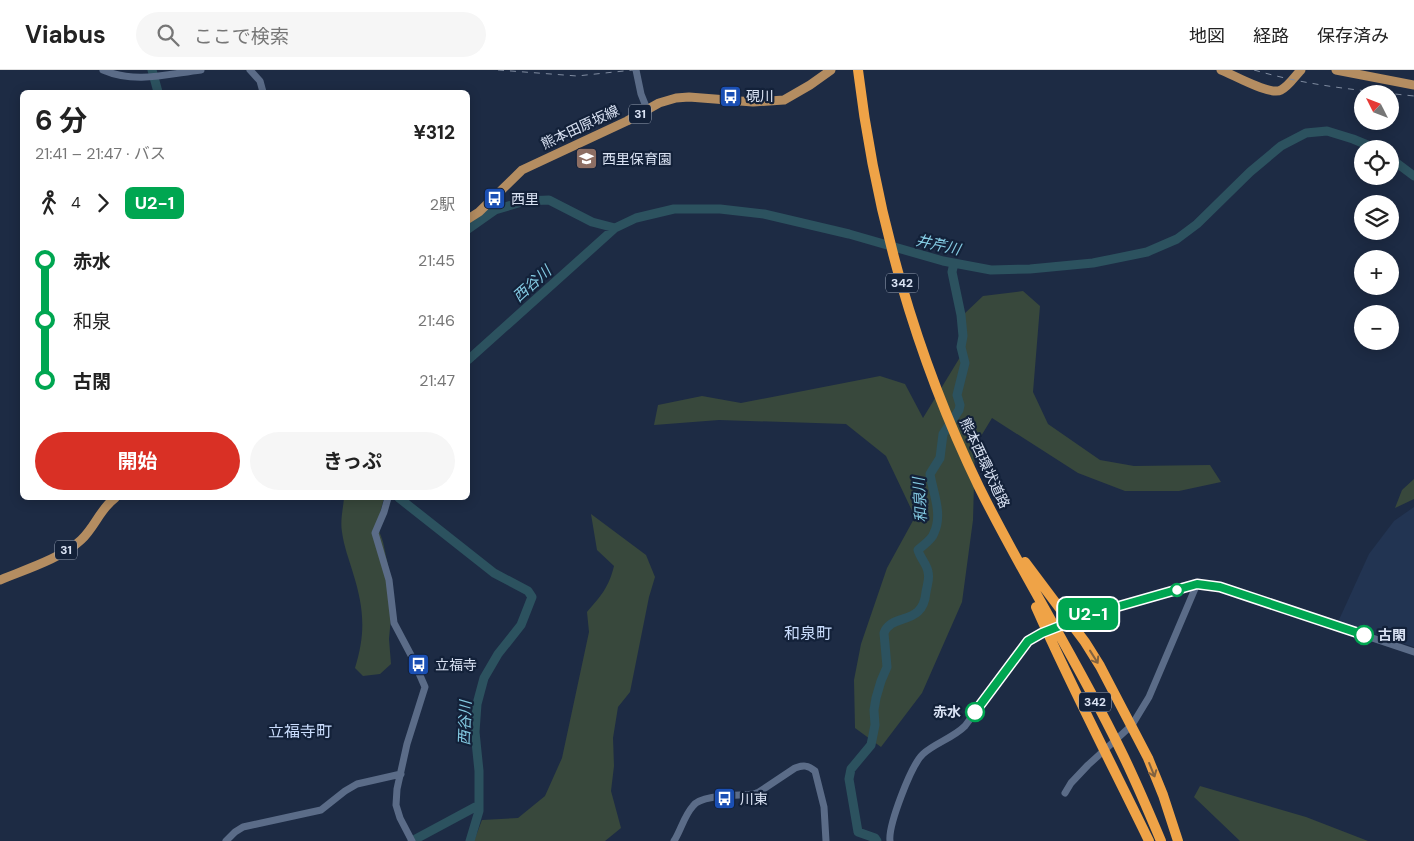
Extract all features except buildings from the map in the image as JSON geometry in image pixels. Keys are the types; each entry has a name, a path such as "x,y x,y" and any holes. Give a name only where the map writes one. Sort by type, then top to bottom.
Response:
{"highway":[{"name":"熊本西環状道路","path":"858,70 873,164 885,221 900,278 936,386 979,486 1020,566 1120,748 1161,841"},
{"path":"979,486 1030,570 1085,642 1148,758 1163,795 1178,841"},
{"path":"1020,566 1026,586 1051,644 1106,750 1149,841"}],"main road":[{"name":"熊本田原坂線","path":"470,219 522,170 627,121 659,103 676,98 705,98 753,102 784,100 831,70"},
{"path":"1221,70 1271,91 1277,91 1285,87 1301,70"},
{"path":"1336,70 1414,85"},
{"name":"31","path":"0,580 35,566 80,541 112,500"}],"street":[{"path":"103,70 125,77 146,78 201,70"},
{"path":"250,70 260,82 262,90"},
{"path":"636,70 641,94 647,109"},
{"path":"387,500 375,533 390,580 390,600 394,623 425,687 407,744 397,789 396,805 410,838"},
{"path":"1065,793 1071,783 1088,765 1130,727 1149,697 1197,584"},
{"path":"890,841 890,830 913,768 919,759 965,726 1028,641 1078,618 1197,584 1220,587 1414,652"},
{"path":"674,841 696,801 704,798 759,792 802,765 815,771 824,807 826,841"},
{"path":"226,841 243,827 321,810 357,784 401,774"}],"shaded area":[{"path":"1414,507 1414,647 1338,622 1369,554 1394,521"}],"green space":[{"path":"1023,291 1040,306 1033,392 1048,424 1100,460 1134,466 1210,465 1221,482 1179,491 1125,491 1078,473 992,418 975,446 973,520 962,602 922,693 881,747 855,728 854,680 861,644 887,568 915,517 886,456 846,424 719,420 654,425 658,405 702,396 741,403 880,376 905,384 923,418 965,349 963,315 983,296"},
{"path":"1414,479 1414,499 1395,508 1402,490"},
{"path":"344,500 383,500 377,525 383,542 390,575 392,606 389,639 391,664 380,674 363,676 355,668 362,632 360,598 345,548 341,519"},
{"path":"591,514 646,555 655,577 649,597 630,692 618,707 613,738 614,766 611,791 621,828 605,841 474,841 482,820 518,818 545,796 562,758 589,632 587,612 604,591 614,566 597,550"},
{"path":"1200,786 1306,817 1368,841 1240,841 1194,797"}],"waterway":[{"name":"井芹川","path":"152,70 157,90"},
{"name":"井芹川","path":"470,228 495,210 525,201 549,200 592,222 615,228 636,218 674,209 720,209 764,214 849,234 943,261 991,270 1030,269 1093,263 1147,252 1177,239 1197,224 1250,172 1281,146 1306,133 1327,131 1355,140"},
{"name":"井芹川","path":"1399,165 1414,176"},
{"name":"西谷川","path":"470,358 615,228"},
{"name":"和泉川","path":"877,841 875,838 858,832 849,779 851,769 871,745 875,725 874,710 876,698 887,667 884,633 894,623 914,615 924,603 929,575 918,550 933,536 938,518 930,474 940,458 943,434 959,410 960,405 957,395 965,363 961,347 963,336 961,315 952,272 954,263"},
{"name":"西谷川","path":"402,500 494,573 528,591 532,597 521,625 498,654 484,678 477,704 475,732 479,771 479,811 470,841"},
{"name":"西谷川","path":"412,841 479,805"}],"railway":[{"path":"498,70 577,76 633,70"},
{"path":"1254,70 1314,84 1414,96"}],"bus line":[{"name":"U2-1","path":"975,712 1028,641 1042,633 1088,615 1197,584 1220,587 1364,635"}],"place":[{"name":"硯川","path":"730,96"},
{"name":"西里保育園","path":"586,159"},
{"name":"西里","path":"495,199"},
{"name":"古閑","path":"1364,635"},
{"name":"立福寺","path":"419,665"},
{"name":"赤水","path":"975,712"},
{"name":"川東","path":"724,799"}],"district":[{"name":"和泉町","path":"808,633"},
{"name":"立福寺町","path":"300,731"}]}
